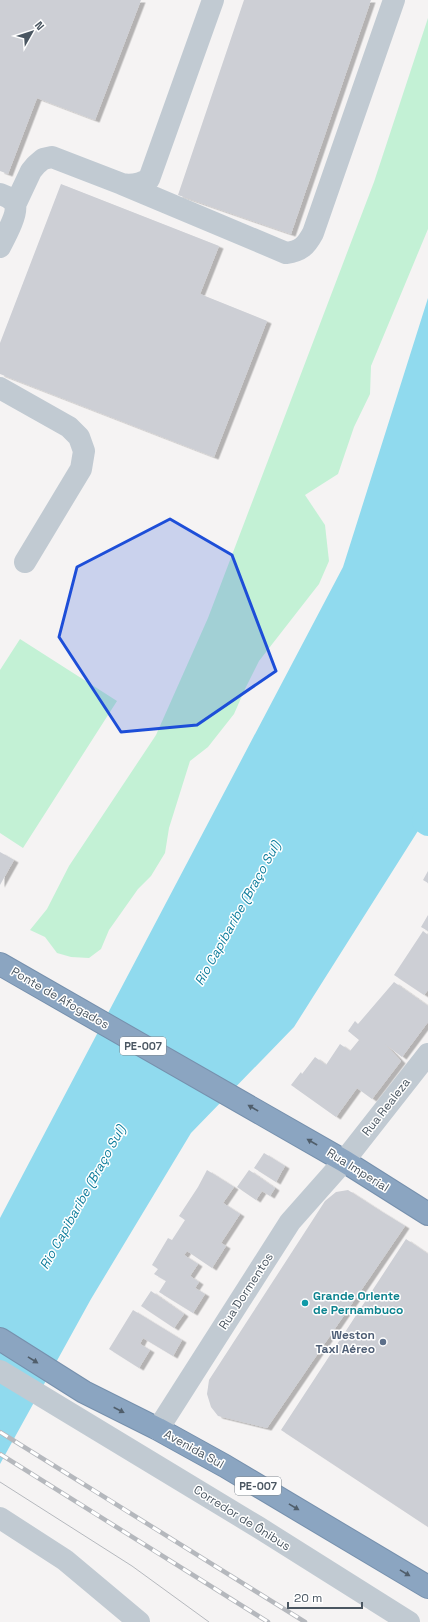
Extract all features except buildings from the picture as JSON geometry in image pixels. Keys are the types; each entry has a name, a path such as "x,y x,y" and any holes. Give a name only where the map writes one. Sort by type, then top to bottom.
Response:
{"highway":[{"name":"Ponte de Afogados","path":"0,964 287,1128"},
{"name":"Rua Imperial","path":"287,1128 344,1161 428,1214"},
{"name":"Avenida Sul","path":"0,1339 84,1392 158,1429 225,1466 428,1586"}],"street":[{"path":"122,184 131,185 141,183 149,179 213,0"},
{"path":"0,247 15,212 8,200 31,171 43,159 52,157 122,184 286,253 296,252 307,244 313,233 394,0"},
{"path":"0,388 69,427 79,437 84,451 81,469 25,562"},
{"name":"Rua Realeza","path":"344,1161 428,1054"},
{"name":"Rua Dormentos","path":"158,1429 290,1222 344,1161"},
{"name":"Corredor de Ônibus","path":"0,1371 74,1415 409,1622"},
{"path":"0,1518 65,1560 139,1622"}],"highlighted area":[{"path":"170,519 232,555 276,671 197,725 121,732 59,637 77,567"}],"green space":[{"path":"428,18 428,229 371,366 370,394 354,427 338,474 305,495 325,525 329,561 319,584 259,661 234,714 208,747 190,761 169,828 165,853 151,876 138,889 109,930 101,949 89,958 71,957 57,953 45,937 30,930 47,909 69,866 156,735 208,618 374,182"},
{"path":"20,639 117,701 23,848 0,833 0,670"}],"water":[{"name":"Rio Capibaribe (Braço Sul)","path":"428,298 428,815 294,1027 191,1133 91,1299 0,1464 0,1218 343,567"}],"tram line":[{"path":"0,1482 132,1566 209,1622"}],"railway":[{"path":"0,1432 305,1622"},
{"path":"0,1454 268,1622"}],"place":[{"name":"Grande Oriente de Pernambuco","path":"305,1303"},
{"name":"Weston Taxi Aéreo","path":"383,1342"}]}
